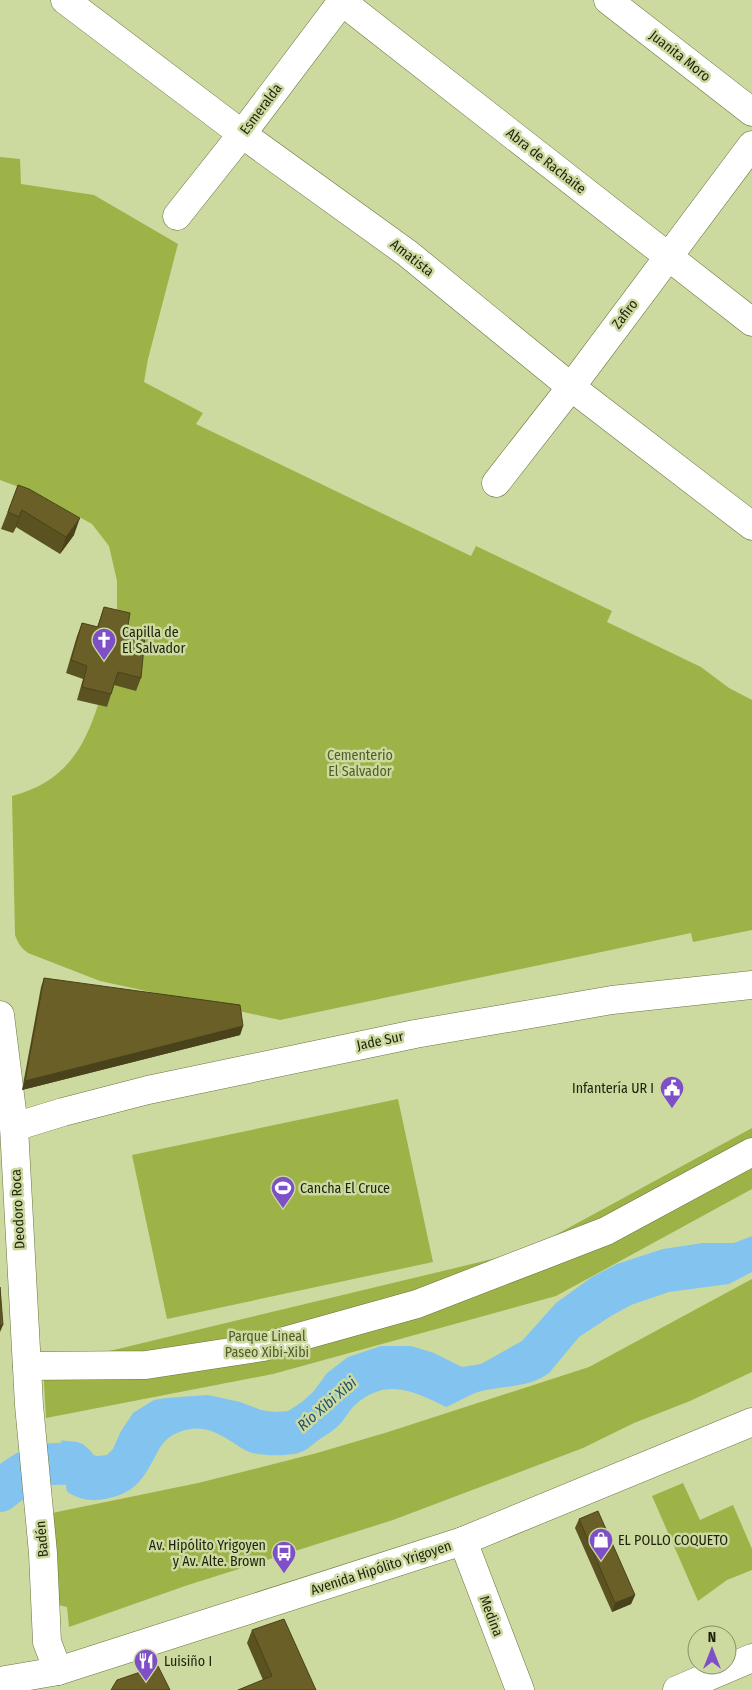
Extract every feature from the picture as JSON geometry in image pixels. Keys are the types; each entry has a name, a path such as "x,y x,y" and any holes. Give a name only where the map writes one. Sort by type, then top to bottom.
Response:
{"street":[{"name":"Amatista","path":"65,0 242,134 406,253 571,386 752,526"},
{"name":"Esmeralda","path":"177,216 242,134 341,0"},
{"name":"Abra de Rachaite","path":"341,0 752,322"},
{"name":"Juanita Moro","path":"608,0 752,112"},
{"name":"Zafiro","path":"496,483 752,145"},
{"name":"Jade Sur","path":"14,1127 148,1090 415,1034 612,1000 676,992 752,986"},
{"name":"Deodoro Roca","path":"0,1014 14,1127 30,1405"},
{"path":"27,1366 146,1365 262,1347 417,1304 606,1231 752,1152"},
{"name":"Badén","path":"30,1405 43,1553 47,1642 63,1681"},
{"name":"Avenida Hipólito Yrigoyen","path":"0,1680 63,1681 463,1542 752,1422"},
{"name":"Medina","path":"463,1542 520,1690"},
{"path":"677,1690 752,1658"}],"green space":[{"name":"Cementerio El Salvador","path":"0,157 20,159 21,184 94,195 178,244 148,359 144,382 203,413 196,424 471,556 476,546 612,611 607,622 701,667 729,688 752,700 752,930 693,942 691,933 280,1020 100,981 28,953 23,949 15,935 12,796 44,783 57,774 77,751 92,722 98,705 107,707 117,608 117,581 109,546 92,524 38,494 0,480"},
{"name":"Cancha El Cruce","path":"398,1099 433,1262 167,1319 132,1155"},
{"name":"Parque Lineal Paseo Xibi-Xibi","path":"752,1128 752,1189 556,1296 273,1374 46,1418 43,1367 526,1251"},
{"path":"752,1279 752,1372 690,1401 634,1423 583,1448 393,1520 185,1586 69,1627 67,1607 58,1605 52,1513 198,1483 317,1453 589,1367"},
{"path":"683,1483 700,1520 733,1505 752,1549 752,1570 727,1580 698,1601 652,1496"}],"water":[{"path":"752,1236 752,1272 729,1284 669,1292 631,1305 579,1337 549,1373 532,1382 478,1392 446,1407 411,1392 389,1389 378,1391 366,1396 355,1405 332,1431 305,1450 294,1454 271,1455 254,1453 246,1451 222,1436 208,1430 188,1429 173,1435 165,1441 142,1479 124,1493 105,1499 89,1500 74,1496 65,1490 57,1440 83,1444 93,1455 107,1455 113,1449 121,1431 133,1413 154,1400 208,1395 240,1402 261,1410 288,1411 302,1402 314,1391 327,1373 348,1357 381,1346 411,1346 434,1353 462,1367 481,1364 522,1341 556,1303 592,1277 617,1264 663,1249 703,1243 734,1243"}],"pier":[{"path":"48,1437 61,1438 67,1494 49,1482 45,1439"}],"building":[{"path":"18,485 29,489 80,518 66,537 22,510 19,517 8,512"},
{"name":"Capilla de El Salvador","path":"104,607 130,613 127,631 145,636 141,678 118,672 111,694 82,687 87,666 71,660 82,623 98,627"},
{"path":"44,978 240,1005 243,1026 25,1081"},
{"path":"0,1287 3,1325 0,1325"},
{"name":"EL POLLO COQUETO","path":"598,1511 635,1595 615,1603 579,1519"},
{"path":"284,1619 316,1690 238,1690 272,1676 252,1630"},
{"path":"158,1666 170,1690 111,1690 117,1680"}],"waterway":[{"name":"Río Xibi Xibi","path":"0,1491 21,1475 48,1464 74,1464 76,1466"}],"place":[{"name":"Capilla de El Salvador","path":"104,661"},
{"name":"Infantería UR I","path":"672,1109"},
{"name":"Cancha El Cruce","path":"283,1209"},
{"name":"EL POLLO COQUETO","path":"601,1561"},
{"name":"Av. Hipólito Yrigoyen y Av. Alte. Brown","path":"284,1574"},
{"name":"Luisiño I","path":"146,1682"}]}
